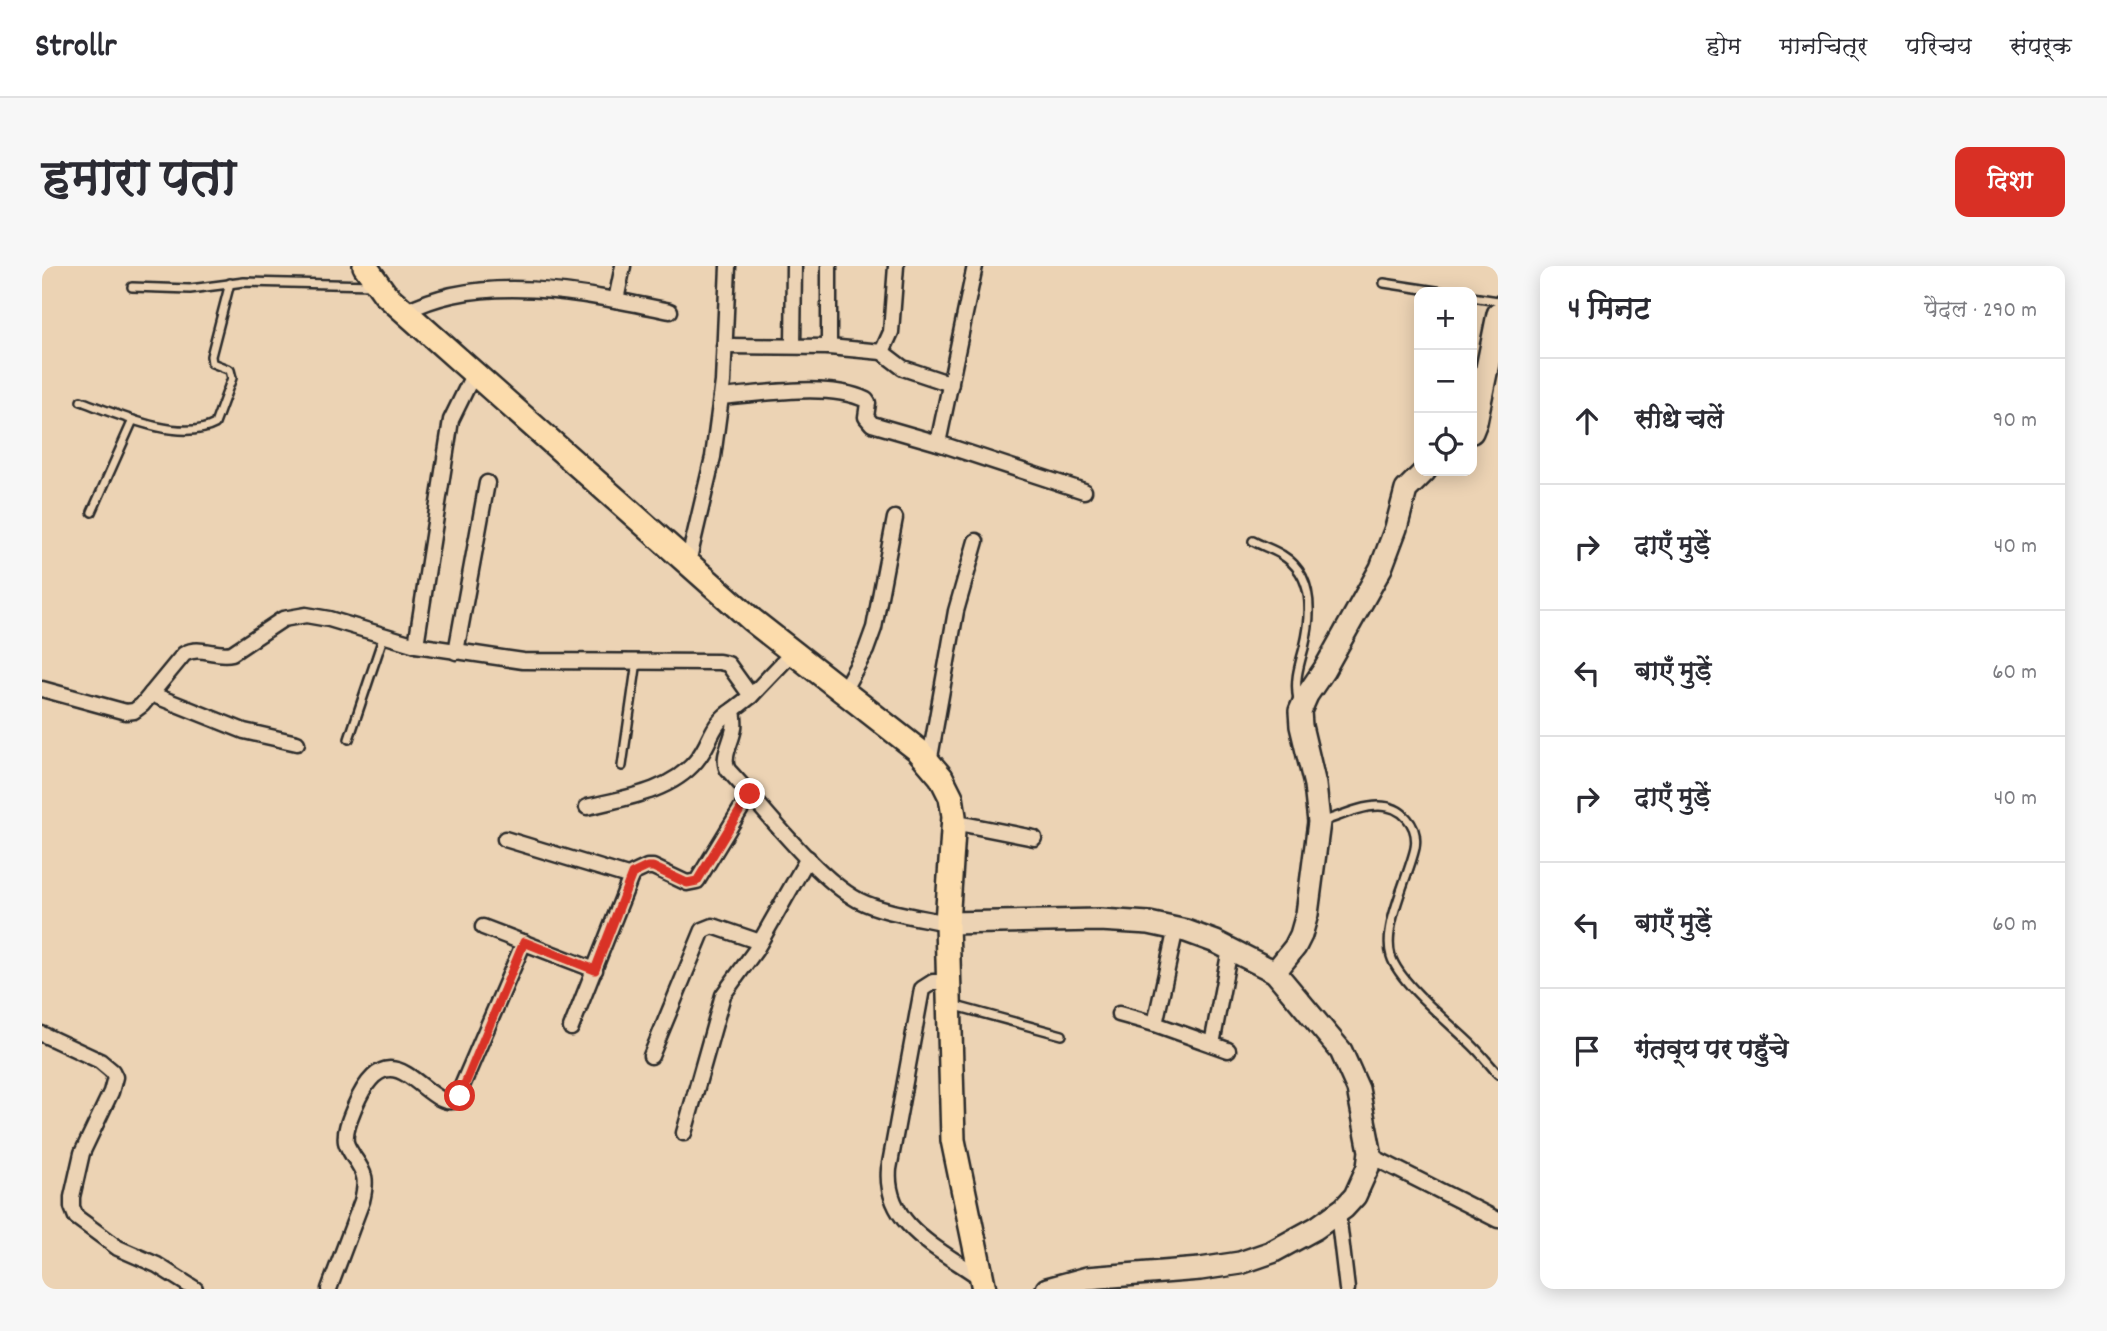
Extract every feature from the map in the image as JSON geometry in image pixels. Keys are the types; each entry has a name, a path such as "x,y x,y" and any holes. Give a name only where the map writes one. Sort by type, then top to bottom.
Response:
{"main road":[{"path":"371,276 405,312 688,564 752,620 918,750 941,777 951,797 953,822 947,923 953,1140 988,1286"}],"street":[{"path":"616,300 623,266"},
{"path":"688,564 713,457 721,397 728,266"},
{"path":"793,346 794,266"},
{"path":"829,266 829,346"},
{"path":"882,352 891,332 896,266"},
{"path":"937,443 975,266"},
{"path":"405,312 425,301 445,295 511,288 616,300 670,311"},
{"path":"1477,417 1498,313"},
{"path":"724,346 829,346 882,352 903,368 951,384"},
{"path":"416,645 451,420 474,373"},
{"path":"721,397 819,390 842,392 866,400 866,417 872,424 1084,492"},
{"path":"1275,972 1301,935 1307,914 1319,822 1315,785 1300,712 1307,695 1324,670 1381,568 1396,528 1406,489 1420,476"},
{"path":"456,652 487,483"},
{"path":"844,691 866,650 874,628 895,518"},
{"path":"929,763 951,632 976,541"},
{"path":"42,689 126,712 134,711 184,654 192,650 232,653 284,619 306,615 416,645 523,662 637,661 728,664 751,696"},
{"path":"587,807 645,792 679,777 695,762 715,725 751,696 793,652"},
{"path":"151,694 244,731 297,743"},
{"path":"733,710 734,729 725,764 808,858 856,899 873,906 947,923 1100,920 1149,923 1176,928 1230,949 1275,972 1341,1051 1358,1089 1369,1154 1368,1167 1354,1196 1338,1213 1272,1252 1240,1263 1047,1289"},
{"path":"571,1028 631,877 641,870 653,867 687,883 697,881 750,794"},
{"path":"953,822 1034,838"},
{"path":"506,839 631,877"},
{"path":"684,1133 723,995 760,942 808,858"},
{"path":"651,1056 703,930 713,926 760,942"},
{"path":"483,927 595,970"},
{"path":"1156,1024 1176,928"},
{"path":"329,1289 366,1186 365,1175 346,1143 350,1118 358,1100 373,1077 391,1069 399,1070 416,1080 442,1100 456,1100 524,942"},
{"path":"1212,1044 1230,949"},
{"path":"947,993 933,982 922,989 889,1169 889,1188 892,1202 905,1223 988,1286"},
{"path":"1119,1014 1156,1024 1228,1050"},
{"path":"42,1034 107,1066 115,1077 111,1092 82,1153 72,1197 76,1217 118,1248 157,1265 195,1289"},
{"path":"1369,1154 1498,1220"},
{"path":"1338,1213 1347,1289"}],"lane":[{"path":"132,287 190,289 230,283 371,276"},
{"path":"80,401 133,420 169,429 204,429 215,424 232,378 230,370 212,363 211,356 230,283"},
{"path":"1384,283 1414,288"},
{"path":"1477,298 1498,300"},
{"path":"92,512 133,420"},
{"path":"1253,541 1284,556 1299,571 1309,595 1310,622 1296,680 1300,712"},
{"path":"349,738 384,635"},
{"path":"622,766 637,661"},
{"path":"1319,822 1376,806 1396,810 1409,819 1415,832 1415,847 1399,894 1389,953 1393,964 1411,986 1498,1074"},
{"path":"947,993 1062,1035"}],"route":[{"path":"460,1096 524,942 595,970 632,874 653,867 687,883 697,881 750,794"}]}
